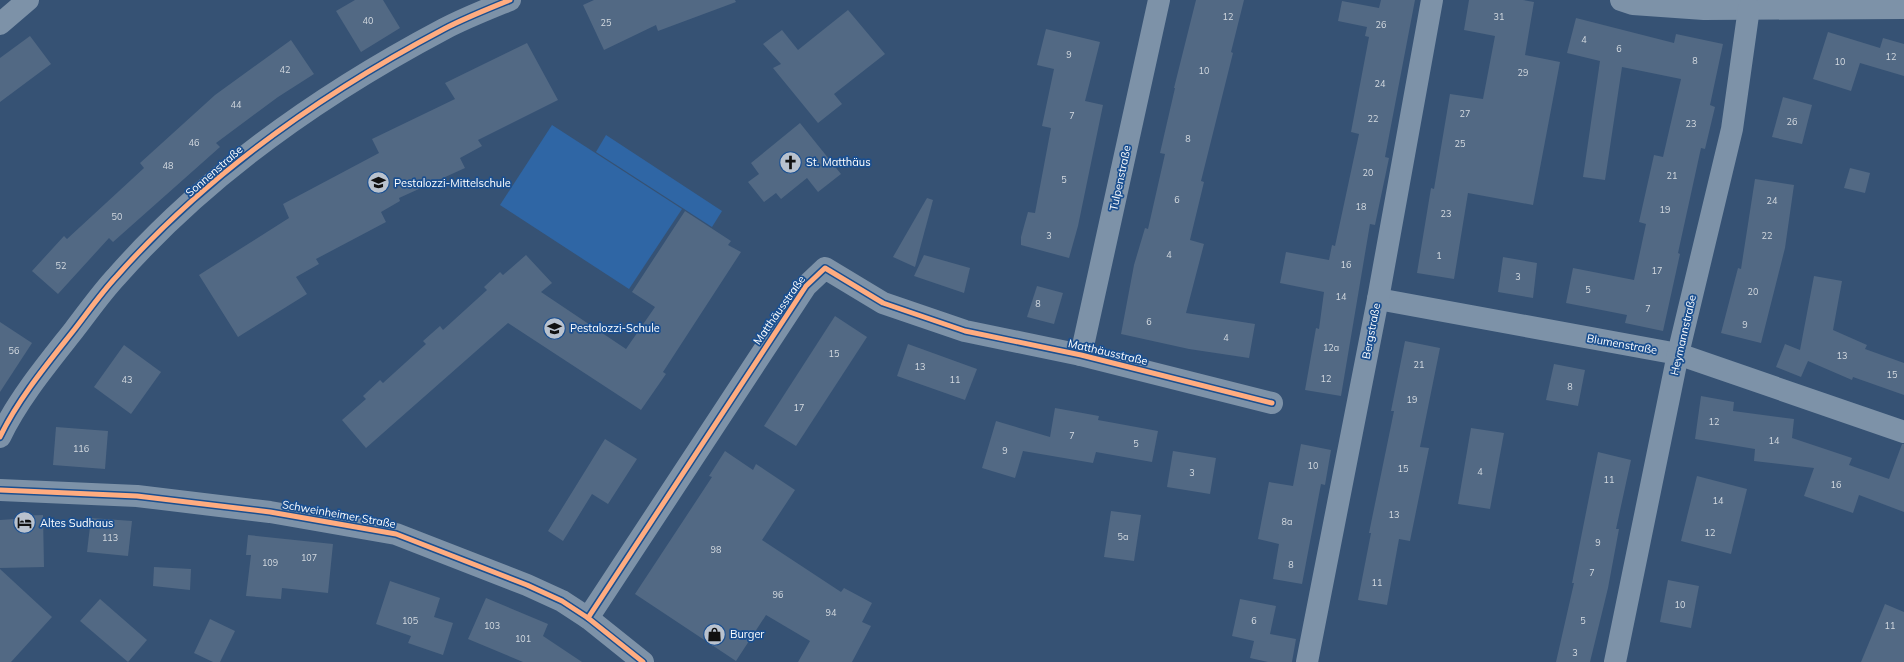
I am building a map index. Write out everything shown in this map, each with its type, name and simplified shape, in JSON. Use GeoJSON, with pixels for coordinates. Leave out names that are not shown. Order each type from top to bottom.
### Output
{"type":"FeatureCollection","features":[{"type":"Feature","properties":{"kind":"street"},"geometry":{"type":"LineString","coordinates":[[0,24],[28,0]]}},
{"type":"Feature","properties":{"kind":"street","name":"Sonnenstraße"},"geometry":{"type":"LineString","coordinates":[[0,437],[41,373],[116,276],[169,223],[227,170],[291,122],[356,79],[445,28],[510,0]]}},
{"type":"Feature","properties":{"kind":"street","name":"Tulpenstraße"},"geometry":{"type":"LineString","coordinates":[[1081,355],[1159,0]]}},
{"type":"Feature","properties":{"kind":"street","name":"Bergstraße"},"geometry":{"type":"LineString","coordinates":[[1307,662],[1378,298],[1432,0]]}},
{"type":"Feature","properties":{"kind":"street"},"geometry":{"type":"LineString","coordinates":[[1621,0],[1634,4],[1704,9],[1904,8]]}},
{"type":"Feature","properties":{"kind":"street","name":"Heymannstraße"},"geometry":{"type":"LineString","coordinates":[[1615,662],[1678,354],[1732,129],[1749,8]]}},
{"type":"Feature","properties":{"kind":"street","name":"Matthäusstraße"},"geometry":{"type":"LineString","coordinates":[[588,618],[801,293],[825,268],[883,303],[965,331],[1081,355],[1272,403]]}},
{"type":"Feature","properties":{"kind":"street","name":"Blumenstraße"},"geometry":{"type":"LineString","coordinates":[[1378,298],[1678,354],[1904,432]]}},
{"type":"Feature","properties":{"kind":"street","name":"Schweinheimer Straße"},"geometry":{"type":"LineString","coordinates":[[0,490],[137,496],[270,512],[396,534],[534,588],[562,601],[588,618],[643,662]]}},
{"type":"Feature","properties":{"kind":"shaded area"},"geometry":{"type":"Polygon","coordinates":[[[552,125],[682,209],[629,289],[500,205],[552,125]]]}},
{"type":"Feature","properties":{"kind":"shaded area"},"geometry":{"type":"Polygon","coordinates":[[[606,135],[722,211],[712,227],[596,152],[606,135]]]}},
{"type":"Feature","properties":{"kind":"building"},"geometry":{"type":"Polygon","coordinates":[[[355,0],[383,0],[400,28],[361,52],[336,11],[355,0]]]}},
{"type":"Feature","properties":{"kind":"building"},"geometry":{"type":"Polygon","coordinates":[[[594,0],[735,0],[736,2],[658,31],[656,25],[604,50],[583,5],[594,0]]]}},
{"type":"Feature","properties":{"kind":"building"},"geometry":{"type":"Polygon","coordinates":[[[1196,0],[1244,0],[1231,52],[1233,53],[1201,181],[1204,182],[1190,240],[1204,244],[1186,313],[1255,324],[1249,358],[1189,349],[1121,334],[1134,265],[1145,228],[1148,229],[1165,154],[1160,153],[1174,88],[1196,0]]]}},
{"type":"Feature","properties":{"kind":"building"},"geometry":{"type":"Polygon","coordinates":[[[1381,0],[1415,0],[1385,157],[1389,158],[1375,225],[1370,224],[1341,396],[1305,390],[1316,328],[1319,329],[1324,292],[1280,283],[1286,252],[1329,260],[1332,245],[1335,246],[1359,134],[1351,132],[1369,37],[1365,36],[1367,27],[1338,21],[1342,1],[1379,8],[1381,0]]]}},
{"type":"Feature","properties":{"kind":"building"},"geometry":{"type":"Polygon","coordinates":[[[1469,0],[1523,0],[1534,2],[1525,55],[1560,62],[1533,205],[1468,193],[1454,279],[1417,273],[1431,188],[1434,189],[1450,94],[1483,99],[1495,36],[1464,30],[1469,0]]]}},
{"type":"Feature","properties":{"kind":"building"},"geometry":{"type":"Polygon","coordinates":[[[848,10],[885,54],[834,94],[842,104],[818,123],[773,68],[781,64],[763,44],[782,30],[798,50],[848,10]]]}},
{"type":"Feature","properties":{"kind":"building"},"geometry":{"type":"Polygon","coordinates":[[[1576,18],[1674,43],[1676,34],[1723,44],[1710,105],[1715,107],[1705,149],[1701,148],[1663,331],[1625,323],[1627,315],[1566,303],[1573,268],[1634,280],[1646,224],[1639,222],[1654,155],[1663,157],[1681,79],[1622,67],[1605,180],[1583,177],[1600,61],[1567,53],[1576,18]]]}},
{"type":"Feature","properties":{"kind":"building"},"geometry":{"type":"Polygon","coordinates":[[[1046,29],[1100,42],[1085,101],[1103,105],[1078,226],[1069,258],[1021,245],[1021,237],[1028,212],[1035,213],[1051,128],[1042,126],[1054,69],[1037,65],[1046,29]]]}},
{"type":"Feature","properties":{"kind":"building"},"geometry":{"type":"Polygon","coordinates":[[[1828,32],[1880,48],[1883,38],[1904,44],[1904,76],[1860,63],[1851,91],[1813,79],[1828,32]]]}},
{"type":"Feature","properties":{"kind":"building"},"geometry":{"type":"Polygon","coordinates":[[[30,36],[51,64],[0,102],[0,58],[30,36]]]}},
{"type":"Feature","properties":{"kind":"building"},"geometry":{"type":"Polygon","coordinates":[[[291,40],[314,74],[278,97],[216,143],[220,147],[113,242],[109,238],[58,294],[32,271],[64,236],[67,239],[144,168],[140,163],[215,95],[291,40]]]}},
{"type":"Feature","properties":{"kind":"building","name":"Pestalozzi-Mittelschule"},"geometry":{"type":"Polygon","coordinates":[[[527,43],[558,100],[478,140],[482,146],[460,158],[465,168],[399,198],[400,201],[381,212],[386,222],[316,259],[319,264],[296,277],[307,294],[238,337],[199,275],[289,218],[283,204],[379,153],[372,139],[455,99],[445,83],[527,43]]]}},
{"type":"Feature","properties":{"kind":"building"},"geometry":{"type":"Polygon","coordinates":[[[1783,97],[1812,105],[1802,144],[1772,137],[1783,97]]]}},
{"type":"Feature","properties":{"kind":"building","name":"St. Matthäus"},"geometry":{"type":"Polygon","coordinates":[[[800,123],[841,174],[818,192],[807,178],[781,199],[776,193],[764,202],[748,182],[759,174],[751,163],[800,123]]]}},
{"type":"Feature","properties":{"kind":"building"},"geometry":{"type":"Polygon","coordinates":[[[1850,168],[1870,173],[1865,193],[1844,188],[1850,168]]]}},
{"type":"Feature","properties":{"kind":"building"},"geometry":{"type":"Polygon","coordinates":[[[1755,179],[1794,185],[1785,248],[1761,343],[1721,333],[1738,268],[1741,269],[1755,179]]]}},
{"type":"Feature","properties":{"kind":"building"},"geometry":{"type":"Polygon","coordinates":[[[927,198],[933,200],[915,267],[893,257],[927,198]]]}},
{"type":"Feature","properties":{"kind":"building","name":"Pestalozzi-Schule"},"geometry":{"type":"Polygon","coordinates":[[[685,211],[731,241],[728,245],[741,252],[663,372],[666,374],[641,410],[508,323],[366,448],[342,420],[366,399],[363,396],[380,380],[383,383],[426,344],[423,341],[440,326],[443,330],[487,290],[484,287],[500,272],[503,275],[526,255],[552,283],[541,292],[626,349],[655,307],[632,292],[685,211]]]}},
{"type":"Feature","properties":{"kind":"building"},"geometry":{"type":"Polygon","coordinates":[[[924,255],[970,268],[964,293],[914,276],[924,255]]]}},
{"type":"Feature","properties":{"kind":"building"},"geometry":{"type":"Polygon","coordinates":[[[1503,257],[1537,263],[1533,298],[1498,292],[1503,257]]]}},
{"type":"Feature","properties":{"kind":"building"},"geometry":{"type":"Polygon","coordinates":[[[1814,276],[1842,281],[1833,330],[1867,345],[1865,349],[1904,363],[1904,395],[1853,377],[1852,380],[1808,361],[1801,377],[1776,367],[1785,344],[1800,350],[1814,276]]]}},
{"type":"Feature","properties":{"kind":"building"},"geometry":{"type":"Polygon","coordinates":[[[1037,286],[1063,293],[1054,324],[1027,317],[1037,286]]]}},
{"type":"Feature","properties":{"kind":"building"},"geometry":{"type":"Polygon","coordinates":[[[835,316],[867,337],[796,446],[764,426],[835,316]]]}},
{"type":"Feature","properties":{"kind":"building"},"geometry":{"type":"Polygon","coordinates":[[[0,322],[32,343],[0,392],[0,322]]]}},
{"type":"Feature","properties":{"kind":"building"},"geometry":{"type":"Polygon","coordinates":[[[1405,341],[1440,348],[1420,447],[1429,448],[1410,541],[1399,539],[1387,605],[1358,600],[1371,533],[1369,533],[1394,411],[1391,411],[1405,341]]]}},
{"type":"Feature","properties":{"kind":"building"},"geometry":{"type":"Polygon","coordinates":[[[908,344],[977,369],[965,400],[897,376],[908,344]]]}},
{"type":"Feature","properties":{"kind":"building"},"geometry":{"type":"Polygon","coordinates":[[[124,345],[161,372],[131,414],[94,387],[124,345]]]}},
{"type":"Feature","properties":{"kind":"building"},"geometry":{"type":"Polygon","coordinates":[[[1554,364],[1585,370],[1578,406],[1546,400],[1554,364]]]}},
{"type":"Feature","properties":{"kind":"building"},"geometry":{"type":"Polygon","coordinates":[[[1701,396],[1734,402],[1733,411],[1794,419],[1792,438],[1852,458],[1849,465],[1889,479],[1902,444],[1904,444],[1904,512],[1859,495],[1853,513],[1804,496],[1814,468],[1754,461],[1755,449],[1695,439],[1701,396]]]}},
{"type":"Feature","properties":{"kind":"building"},"geometry":{"type":"Polygon","coordinates":[[[1055,408],[1099,416],[1098,420],[1158,431],[1152,462],[1096,452],[1093,463],[1023,451],[1015,478],[982,468],[996,421],[1050,437],[1055,408]]]}},
{"type":"Feature","properties":{"kind":"building"},"geometry":{"type":"Polygon","coordinates":[[[56,427],[108,431],[105,469],[53,465],[56,427]]]}},
{"type":"Feature","properties":{"kind":"building"},"geometry":{"type":"Polygon","coordinates":[[[1471,428],[1504,433],[1490,509],[1458,504],[1471,428]]]}},
{"type":"Feature","properties":{"kind":"building"},"geometry":{"type":"Polygon","coordinates":[[[605,439],[637,459],[608,504],[592,494],[563,541],[548,531],[605,439]]]}},
{"type":"Feature","properties":{"kind":"building"},"geometry":{"type":"Polygon","coordinates":[[[1301,444],[1331,450],[1325,485],[1321,484],[1302,584],[1273,579],[1279,544],[1258,539],[1269,482],[1293,486],[1301,444]]]}},
{"type":"Feature","properties":{"kind":"building"},"geometry":{"type":"Polygon","coordinates":[[[725,451],[753,470],[756,464],[795,490],[762,540],[841,592],[844,588],[872,603],[862,622],[871,626],[852,662],[798,662],[810,641],[766,615],[736,661],[635,594],[712,477],[709,476],[725,451]]]}},
{"type":"Feature","properties":{"kind":"building"},"geometry":{"type":"Polygon","coordinates":[[[1173,451],[1216,458],[1210,494],[1167,487],[1173,451]]]}},
{"type":"Feature","properties":{"kind":"building"},"geometry":{"type":"Polygon","coordinates":[[[1598,452],[1631,460],[1616,529],[1619,529],[1608,588],[1590,662],[1556,662],[1574,583],[1572,583],[1598,452]]]}},
{"type":"Feature","properties":{"kind":"building"},"geometry":{"type":"Polygon","coordinates":[[[1697,476],[1747,489],[1731,554],[1681,541],[1697,476]]]}},
{"type":"Feature","properties":{"kind":"building"},"geometry":{"type":"Polygon","coordinates":[[[1111,511],[1141,515],[1134,561],[1104,557],[1111,511]]]}},
{"type":"Feature","properties":{"kind":"building"},"geometry":{"type":"Polygon","coordinates":[[[43,515],[44,567],[0,568],[0,520],[15,519],[15,516],[43,515]]]}},
{"type":"Feature","properties":{"kind":"building"},"geometry":{"type":"Polygon","coordinates":[[[91,518],[132,521],[128,556],[87,552],[91,518]]]}},
{"type":"Feature","properties":{"kind":"building"},"geometry":{"type":"Polygon","coordinates":[[[248,535],[333,544],[328,593],[282,588],[281,599],[246,596],[251,555],[246,555],[248,535]]]}},
{"type":"Feature","properties":{"kind":"building"},"geometry":{"type":"Polygon","coordinates":[[[154,567],[191,569],[190,590],[153,586],[154,567]]]}},
{"type":"Feature","properties":{"kind":"building"},"geometry":{"type":"Polygon","coordinates":[[[0,569],[52,617],[11,662],[0,662],[0,569]]]}},
{"type":"Feature","properties":{"kind":"building"},"geometry":{"type":"Polygon","coordinates":[[[1668,580],[1699,586],[1691,628],[1660,622],[1668,580]]]}},
{"type":"Feature","properties":{"kind":"building"},"geometry":{"type":"Polygon","coordinates":[[[390,581],[440,598],[434,617],[453,623],[443,655],[408,643],[411,636],[376,624],[390,581]]]}},
{"type":"Feature","properties":{"kind":"building"},"geometry":{"type":"Polygon","coordinates":[[[486,598],[548,624],[543,636],[582,662],[523,662],[468,639],[486,598]]]}},
{"type":"Feature","properties":{"kind":"building"},"geometry":{"type":"Polygon","coordinates":[[[100,599],[147,640],[128,662],[80,621],[100,599]]]}},
{"type":"Feature","properties":{"kind":"building"},"geometry":{"type":"Polygon","coordinates":[[[1240,599],[1276,606],[1270,634],[1296,639],[1292,662],[1268,662],[1250,658],[1254,641],[1232,636],[1240,599]]]}},
{"type":"Feature","properties":{"kind":"building"},"geometry":{"type":"Polygon","coordinates":[[[1885,604],[1904,612],[1904,662],[1861,662],[1885,604]]]}},
{"type":"Feature","properties":{"kind":"building"},"geometry":{"type":"Polygon","coordinates":[[[210,619],[235,631],[220,662],[213,662],[194,653],[210,619]]]}},
{"type":"Feature","properties":{"kind":"cycle path"},"geometry":{"type":"LineString","coordinates":[[0,437],[7,423],[34,382],[111,282],[152,238],[189,203],[269,138],[311,108],[355,80],[444,29],[468,17],[510,0]]}},
{"type":"Feature","properties":{"kind":"cycle path"},"geometry":{"type":"LineString","coordinates":[[588,618],[806,286],[825,268],[883,303],[965,331],[1081,355],[1272,403]]}},
{"type":"Feature","properties":{"kind":"cycle path"},"geometry":{"type":"LineString","coordinates":[[0,490],[137,496],[270,512],[396,534],[527,585],[562,601],[588,618],[643,662]]}},
{"type":"Feature","properties":{"kind":"place","name":"St. Matthäus"},"geometry":{"type":"Point","coordinates":[791,162]}},
{"type":"Feature","properties":{"kind":"place","name":"Pestalozzi-Mittelschule"},"geometry":{"type":"Point","coordinates":[378,183]}},
{"type":"Feature","properties":{"kind":"place","name":"Pestalozzi-Schule"},"geometry":{"type":"Point","coordinates":[555,328]}},
{"type":"Feature","properties":{"kind":"place","name":"Altes Sudhaus"},"geometry":{"type":"Point","coordinates":[25,523]}},
{"type":"Feature","properties":{"kind":"place","name":"Burger"},"geometry":{"type":"Point","coordinates":[714,634]}}]}
